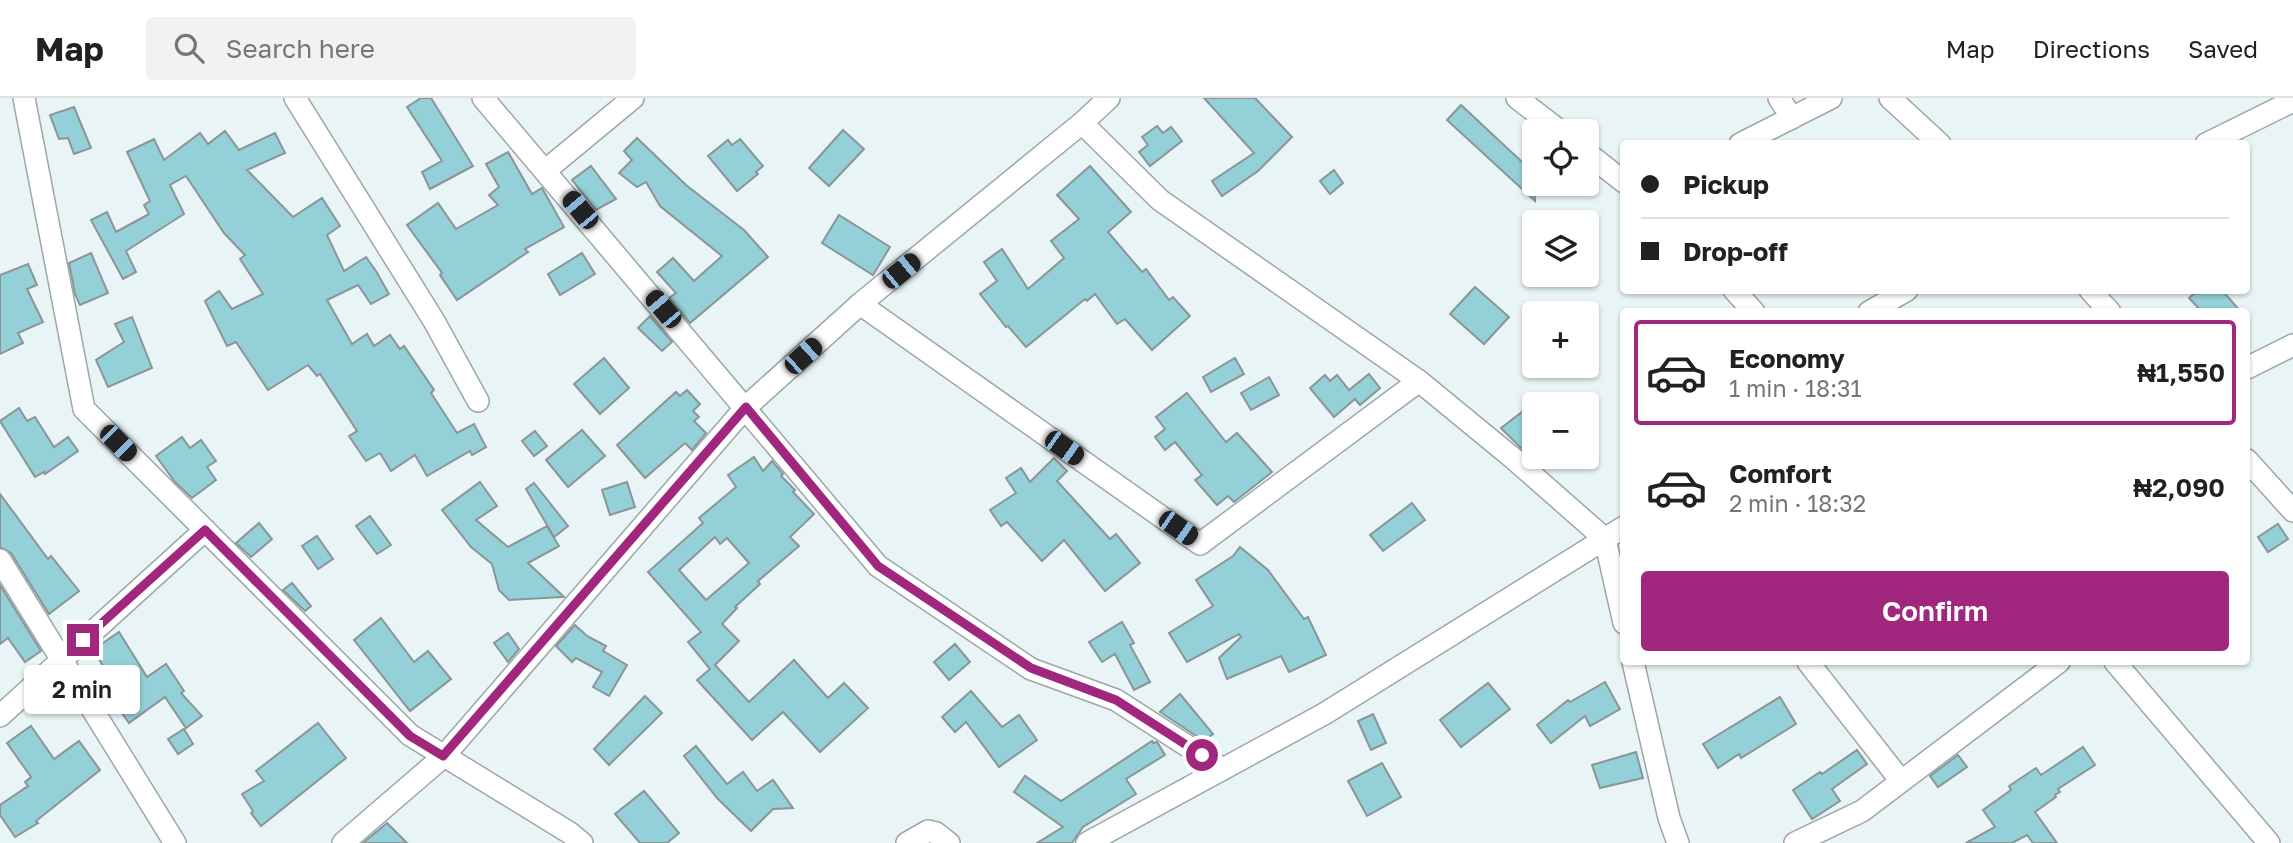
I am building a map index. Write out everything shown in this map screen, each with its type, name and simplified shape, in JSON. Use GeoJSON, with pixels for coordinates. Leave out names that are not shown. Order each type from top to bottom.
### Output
{"type":"FeatureCollection","features":[{"type":"Feature","properties":{"kind":"street"},"geometry":{"type":"LineString","coordinates":[[295,98],[434,321],[478,401]]}},
{"type":"Feature","properties":{"kind":"street"},"geometry":{"type":"LineString","coordinates":[[483,98],[878,566],[1031,668],[1116,700],[1223,769]]}},
{"type":"Feature","properties":{"kind":"street"},"geometry":{"type":"LineString","coordinates":[[546,170],[633,98]]}},
{"type":"Feature","properties":{"kind":"street"},"geometry":{"type":"LineString","coordinates":[[343,843],[443,756],[746,407],[860,304],[1082,123],[1108,98]]}},
{"type":"Feature","properties":{"kind":"street"},"geometry":{"type":"LineString","coordinates":[[1517,98],[1544,119]]}},
{"type":"Feature","properties":{"kind":"street"},"geometry":{"type":"LineString","coordinates":[[1779,98],[1791,118]]}},
{"type":"Feature","properties":{"kind":"street"},"geometry":{"type":"LineString","coordinates":[[1748,140],[1831,98]]}},
{"type":"Feature","properties":{"kind":"street"},"geometry":{"type":"LineString","coordinates":[[1890,98],[1936,140]]}},
{"type":"Feature","properties":{"kind":"street"},"geometry":{"type":"LineString","coordinates":[[29,100],[84,409],[410,736],[570,833],[582,843]]}},
{"type":"Feature","properties":{"kind":"street"},"geometry":{"type":"LineString","coordinates":[[2214,140],[2293,101]]}},
{"type":"Feature","properties":{"kind":"street"},"geometry":{"type":"LineString","coordinates":[[1082,123],[1160,200],[1419,381],[1605,538],[1620,604]]}},
{"type":"Feature","properties":{"kind":"street"},"geometry":{"type":"LineString","coordinates":[[1599,162],[1620,179]]}},
{"type":"Feature","properties":{"kind":"street"},"geometry":{"type":"LineString","coordinates":[[1738,294],[1750,308]]}},
{"type":"Feature","properties":{"kind":"street"},"geometry":{"type":"LineString","coordinates":[[1876,308],[1900,294]]}},
{"type":"Feature","properties":{"kind":"street"},"geometry":{"type":"LineString","coordinates":[[2094,294],[2106,308]]}},
{"type":"Feature","properties":{"kind":"street"},"geometry":{"type":"LineString","coordinates":[[860,304],[1200,544],[1419,381]]}},
{"type":"Feature","properties":{"kind":"street"},"geometry":{"type":"LineString","coordinates":[[2250,366],[2293,345]]}},
{"type":"Feature","properties":{"kind":"street"},"geometry":{"type":"LineString","coordinates":[[2250,463],[2293,511]]}},
{"type":"Feature","properties":{"kind":"street"},"geometry":{"type":"LineString","coordinates":[[1087,843],[1324,714],[1620,529]]}},
{"type":"Feature","properties":{"kind":"street"},"geometry":{"type":"LineString","coordinates":[[0,716],[205,530]]}},
{"type":"Feature","properties":{"kind":"street"},"geometry":{"type":"LineString","coordinates":[[0,560],[175,843]]}},
{"type":"Feature","properties":{"kind":"street"},"geometry":{"type":"LineString","coordinates":[[1634,665],[1669,818],[1678,843]]}},
{"type":"Feature","properties":{"kind":"street"},"geometry":{"type":"LineString","coordinates":[[1810,665],[1901,781]]}},
{"type":"Feature","properties":{"kind":"street"},"geometry":{"type":"LineString","coordinates":[[1795,843],[1862,811],[2055,665]]}},
{"type":"Feature","properties":{"kind":"street"},"geometry":{"type":"LineString","coordinates":[[2118,665],[2269,843]]}},
{"type":"Feature","properties":{"kind":"street"},"geometry":{"type":"LineString","coordinates":[[907,843],[928,831],[936,833],[949,843]]}},
{"type":"Feature","properties":{"kind":"building"},"geometry":{"type":"Polygon","coordinates":[[[421,98],[431,98],[473,166],[430,189],[422,172],[442,161],[407,107],[421,98]]]}},
{"type":"Feature","properties":{"kind":"building"},"geometry":{"type":"Polygon","coordinates":[[[1204,98],[1255,98],[1292,137],[1258,171],[1222,196],[1212,181],[1254,153],[1204,98]]]}},
{"type":"Feature","properties":{"kind":"building"},"geometry":{"type":"Polygon","coordinates":[[[1461,105],[1522,162],[1522,189],[1447,120],[1461,105]]]}},
{"type":"Feature","properties":{"kind":"building"},"geometry":{"type":"Polygon","coordinates":[[[74,107],[91,148],[74,154],[68,138],[59,139],[50,115],[74,107]]]}},
{"type":"Feature","properties":{"kind":"building"},"geometry":{"type":"Polygon","coordinates":[[[1157,126],[1163,133],[1171,127],[1182,141],[1150,166],[1139,152],[1148,145],[1142,137],[1157,126]]]}},
{"type":"Feature","properties":{"kind":"building"},"geometry":{"type":"Polygon","coordinates":[[[843,130],[864,149],[829,186],[809,168],[843,130]]]}},
{"type":"Feature","properties":{"kind":"building"},"geometry":{"type":"Polygon","coordinates":[[[225,131],[239,150],[275,133],[285,153],[247,170],[293,217],[322,198],[340,226],[327,235],[344,271],[366,257],[376,271],[389,294],[371,304],[358,285],[327,300],[352,344],[367,334],[374,346],[390,335],[400,349],[404,346],[434,390],[431,393],[457,433],[474,424],[486,447],[472,455],[470,451],[427,476],[415,455],[391,471],[380,453],[366,461],[349,436],[357,431],[320,374],[317,376],[308,365],[268,390],[236,342],[227,346],[205,301],[219,291],[232,309],[263,294],[240,259],[245,255],[224,233],[186,176],[170,185],[184,214],[126,251],[136,272],[123,279],[91,220],[107,212],[116,232],[149,214],[144,205],[150,201],[127,152],[154,139],[164,160],[200,133],[208,144],[225,131]]]}},
{"type":"Feature","properties":{"kind":"building"},"geometry":{"type":"Polygon","coordinates":[[[637,138],[686,185],[744,230],[768,257],[690,323],[669,298],[676,293],[657,272],[673,258],[694,281],[722,256],[660,206],[646,182],[637,187],[619,173],[632,160],[624,151],[637,138]]]}},
{"type":"Feature","properties":{"kind":"building"},"geometry":{"type":"Polygon","coordinates":[[[740,139],[763,166],[756,172],[758,174],[737,191],[708,156],[728,140],[732,145],[740,139]]]}},
{"type":"Feature","properties":{"kind":"building"},"geometry":{"type":"Polygon","coordinates":[[[508,152],[532,194],[542,188],[564,227],[525,249],[528,252],[457,300],[440,275],[442,273],[407,225],[438,203],[456,229],[498,205],[489,195],[499,187],[486,164],[508,152]]]}},
{"type":"Feature","properties":{"kind":"building"},"geometry":{"type":"Polygon","coordinates":[[[591,166],[616,199],[596,210],[572,180],[591,166]]]}},
{"type":"Feature","properties":{"kind":"building"},"geometry":{"type":"Polygon","coordinates":[[[1090,166],[1131,212],[1108,232],[1142,272],[1146,269],[1169,300],[1173,297],[1190,316],[1152,350],[1125,319],[1117,324],[1095,294],[1087,301],[1085,299],[1026,347],[980,294],[997,281],[984,262],[1002,249],[1028,289],[1064,258],[1051,241],[1079,219],[1057,195],[1090,166]]]}},
{"type":"Feature","properties":{"kind":"building"},"geometry":{"type":"Polygon","coordinates":[[[1334,170],[1343,183],[1330,194],[1320,181],[1334,170]]]}},
{"type":"Feature","properties":{"kind":"building"},"geometry":{"type":"Polygon","coordinates":[[[839,215],[890,247],[873,275],[822,243],[839,215]]]}},
{"type":"Feature","properties":{"kind":"building"},"geometry":{"type":"Polygon","coordinates":[[[91,253],[108,293],[80,305],[69,263],[91,253]]]}},
{"type":"Feature","properties":{"kind":"building"},"geometry":{"type":"Polygon","coordinates":[[[582,253],[595,274],[560,295],[548,274],[582,253]]]}},
{"type":"Feature","properties":{"kind":"building"},"geometry":{"type":"Polygon","coordinates":[[[28,264],[37,285],[27,289],[43,322],[18,333],[23,343],[0,354],[0,275],[28,264]]]}},
{"type":"Feature","properties":{"kind":"building"},"geometry":{"type":"Polygon","coordinates":[[[1475,287],[1509,317],[1484,344],[1450,314],[1475,287]]]}},
{"type":"Feature","properties":{"kind":"building"},"geometry":{"type":"Polygon","coordinates":[[[2194,294],[2225,294],[2238,308],[2198,308],[2189,298],[2194,294]]]}},
{"type":"Feature","properties":{"kind":"building"},"geometry":{"type":"Polygon","coordinates":[[[650,316],[672,342],[662,351],[638,328],[650,316]]]}},
{"type":"Feature","properties":{"kind":"building"},"geometry":{"type":"Polygon","coordinates":[[[132,317],[152,368],[108,387],[96,360],[124,342],[115,324],[132,317]]]}},
{"type":"Feature","properties":{"kind":"building"},"geometry":{"type":"Polygon","coordinates":[[[604,358],[629,388],[600,414],[574,384],[604,358]]]}},
{"type":"Feature","properties":{"kind":"building"},"geometry":{"type":"Polygon","coordinates":[[[1235,358],[1244,374],[1211,392],[1203,377],[1235,358]]]}},
{"type":"Feature","properties":{"kind":"building"},"geometry":{"type":"Polygon","coordinates":[[[1369,374],[1380,388],[1360,405],[1355,399],[1334,417],[1310,388],[1325,375],[1330,381],[1337,375],[1349,390],[1369,374]]]}},
{"type":"Feature","properties":{"kind":"building"},"geometry":{"type":"Polygon","coordinates":[[[1269,377],[1279,395],[1251,410],[1241,393],[1269,377]]]}},
{"type":"Feature","properties":{"kind":"building"},"geometry":{"type":"Polygon","coordinates":[[[687,390],[700,404],[693,411],[699,417],[694,421],[706,433],[692,450],[685,443],[645,478],[617,445],[676,392],[680,396],[687,390]]]}},
{"type":"Feature","properties":{"kind":"building"},"geometry":{"type":"Polygon","coordinates":[[[1187,393],[1226,442],[1237,433],[1272,472],[1234,502],[1228,496],[1217,505],[1195,480],[1202,475],[1175,442],[1165,450],[1155,437],[1165,429],[1156,417],[1187,393]]]}},
{"type":"Feature","properties":{"kind":"building"},"geometry":{"type":"Polygon","coordinates":[[[19,408],[27,421],[35,417],[54,447],[68,437],[78,451],[45,474],[44,472],[35,477],[0,421],[19,408]]]}},
{"type":"Feature","properties":{"kind":"building"},"geometry":{"type":"Polygon","coordinates":[[[1522,412],[1522,449],[1501,428],[1522,412]]]}},
{"type":"Feature","properties":{"kind":"building"},"geometry":{"type":"Polygon","coordinates":[[[582,430],[605,456],[568,487],[546,460],[582,430]]]}},
{"type":"Feature","properties":{"kind":"building"},"geometry":{"type":"Polygon","coordinates":[[[535,431],[547,446],[534,456],[522,441],[535,431]]]}},
{"type":"Feature","properties":{"kind":"building"},"geometry":{"type":"Polygon","coordinates":[[[182,437],[190,448],[201,440],[216,461],[207,467],[216,480],[192,498],[175,482],[156,456],[182,437]]]}},
{"type":"Feature","properties":{"kind":"building"},"geometry":{"type":"Polygon","coordinates":[[[754,457],[763,471],[772,461],[783,474],[781,476],[795,490],[793,492],[814,514],[790,537],[799,546],[758,581],[760,584],[735,607],[737,608],[722,624],[739,641],[715,665],[749,702],[794,660],[828,698],[844,683],[868,708],[820,752],[783,712],[752,740],[697,680],[710,669],[688,642],[701,632],[648,572],[703,523],[699,518],[736,487],[728,475],[754,457]],[[715,537],[679,570],[706,600],[749,563],[727,538],[720,544],[715,537]]]}},
{"type":"Feature","properties":{"kind":"building"},"geometry":{"type":"Polygon","coordinates":[[[1054,458],[1067,471],[1057,481],[1110,539],[1116,534],[1140,563],[1105,591],[1064,540],[1042,561],[1007,522],[1001,526],[990,510],[1016,493],[1006,478],[1021,468],[1030,482],[1054,458]]]}},
{"type":"Feature","properties":{"kind":"building"},"geometry":{"type":"Polygon","coordinates":[[[480,482],[497,506],[476,520],[508,547],[547,526],[559,546],[528,563],[564,597],[509,600],[499,590],[492,564],[471,547],[442,510],[480,482]]]}},
{"type":"Feature","properties":{"kind":"building"},"geometry":{"type":"Polygon","coordinates":[[[627,482],[635,507],[610,515],[602,490],[627,482]]]}},
{"type":"Feature","properties":{"kind":"building"},"geometry":{"type":"Polygon","coordinates":[[[534,483],[568,526],[554,537],[526,489],[534,483]]]}},
{"type":"Feature","properties":{"kind":"building"},"geometry":{"type":"Polygon","coordinates":[[[0,494],[48,559],[51,556],[79,591],[49,614],[11,553],[0,547],[0,494]]]}},
{"type":"Feature","properties":{"kind":"building"},"geometry":{"type":"Polygon","coordinates":[[[1412,503],[1425,520],[1383,551],[1370,535],[1412,503]]]}},
{"type":"Feature","properties":{"kind":"building"},"geometry":{"type":"Polygon","coordinates":[[[370,516],[391,545],[377,554],[356,526],[370,516]]]}},
{"type":"Feature","properties":{"kind":"building"},"geometry":{"type":"Polygon","coordinates":[[[259,523],[272,539],[251,557],[236,543],[259,523]]]}},
{"type":"Feature","properties":{"kind":"building"},"geometry":{"type":"Polygon","coordinates":[[[2278,524],[2288,539],[2268,552],[2258,537],[2278,524]]]}},
{"type":"Feature","properties":{"kind":"building"},"geometry":{"type":"Polygon","coordinates":[[[317,536],[333,559],[318,569],[302,546],[317,536]]]}},
{"type":"Feature","properties":{"kind":"building"},"geometry":{"type":"Polygon","coordinates":[[[1240,547],[1268,570],[1304,619],[1308,617],[1326,655],[1289,672],[1281,656],[1227,679],[1219,658],[1241,637],[1239,634],[1187,662],[1169,633],[1213,606],[1196,580],[1233,556],[1240,547]]]}},
{"type":"Feature","properties":{"kind":"building"},"geometry":{"type":"Polygon","coordinates":[[[292,583],[311,606],[305,611],[283,590],[292,583]]]}},
{"type":"Feature","properties":{"kind":"building"},"geometry":{"type":"Polygon","coordinates":[[[0,585],[41,651],[25,662],[8,638],[0,644],[0,585]]]}},
{"type":"Feature","properties":{"kind":"building"},"geometry":{"type":"Polygon","coordinates":[[[381,618],[414,662],[428,651],[451,679],[410,711],[354,640],[381,618]]]}},
{"type":"Feature","properties":{"kind":"building"},"geometry":{"type":"Polygon","coordinates":[[[1122,622],[1134,643],[1130,645],[1150,682],[1134,690],[1115,654],[1102,662],[1089,642],[1122,622]]]}},
{"type":"Feature","properties":{"kind":"building"},"geometry":{"type":"Polygon","coordinates":[[[575,625],[587,636],[606,646],[603,651],[627,665],[609,696],[593,687],[602,672],[576,658],[572,662],[556,646],[575,625]]]}},
{"type":"Feature","properties":{"kind":"building"},"geometry":{"type":"Polygon","coordinates":[[[119,632],[147,677],[166,664],[184,691],[181,693],[202,716],[186,728],[165,697],[129,723],[119,709],[127,704],[93,650],[119,632]]]}},
{"type":"Feature","properties":{"kind":"building"},"geometry":{"type":"Polygon","coordinates":[[[508,633],[519,649],[508,662],[494,643],[508,633]]]}},
{"type":"Feature","properties":{"kind":"building"},"geometry":{"type":"Polygon","coordinates":[[[955,644],[970,662],[949,680],[934,662],[955,644]]]}},
{"type":"Feature","properties":{"kind":"building"},"geometry":{"type":"Polygon","coordinates":[[[1605,682],[1620,709],[1590,726],[1585,716],[1551,743],[1537,725],[1568,700],[1570,702],[1605,682]]]}},
{"type":"Feature","properties":{"kind":"building"},"geometry":{"type":"Polygon","coordinates":[[[1488,683],[1510,709],[1461,747],[1440,720],[1488,683]]]}},
{"type":"Feature","properties":{"kind":"building"},"geometry":{"type":"Polygon","coordinates":[[[971,691],[1002,727],[1019,715],[1037,740],[999,767],[966,722],[955,732],[942,717],[971,691]]]}},
{"type":"Feature","properties":{"kind":"building"},"geometry":{"type":"Polygon","coordinates":[[[1180,694],[1213,734],[1204,741],[1160,712],[1180,694]]]}},
{"type":"Feature","properties":{"kind":"building"},"geometry":{"type":"Polygon","coordinates":[[[645,696],[662,713],[609,765],[594,749],[645,696]]]}},
{"type":"Feature","properties":{"kind":"building"},"geometry":{"type":"Polygon","coordinates":[[[1780,697],[1796,724],[1741,758],[1739,754],[1718,768],[1703,744],[1780,697]]]}},
{"type":"Feature","properties":{"kind":"building"},"geometry":{"type":"Polygon","coordinates":[[[1373,714],[1386,743],[1371,750],[1358,721],[1373,714]]]}},
{"type":"Feature","properties":{"kind":"building"},"geometry":{"type":"Polygon","coordinates":[[[318,723],[346,758],[261,826],[242,794],[264,781],[256,771],[318,723]]]}},
{"type":"Feature","properties":{"kind":"building"},"geometry":{"type":"Polygon","coordinates":[[[31,726],[54,759],[79,741],[100,770],[36,821],[38,823],[15,837],[0,815],[0,805],[28,786],[25,782],[31,777],[7,743],[31,726]]]}},
{"type":"Feature","properties":{"kind":"building"},"geometry":{"type":"Polygon","coordinates":[[[184,729],[193,744],[178,754],[168,739],[184,729]]]}},
{"type":"Feature","properties":{"kind":"building"},"geometry":{"type":"Polygon","coordinates":[[[1152,741],[1157,742],[1165,755],[1126,779],[1136,794],[1083,827],[1072,843],[1037,843],[1063,827],[1014,792],[1025,776],[1061,801],[1152,741]]]}},
{"type":"Feature","properties":{"kind":"building"},"geometry":{"type":"Polygon","coordinates":[[[696,746],[727,784],[743,772],[757,791],[773,780],[793,808],[773,809],[751,831],[717,798],[684,756],[696,746]]]}},
{"type":"Feature","properties":{"kind":"building"},"geometry":{"type":"Polygon","coordinates":[[[2083,747],[2095,765],[2058,789],[2060,792],[2056,797],[2035,812],[2057,843],[2033,843],[2027,835],[2012,843],[1966,843],[1995,827],[1983,810],[2011,790],[2009,786],[2036,768],[2041,775],[2083,747]]]}},
{"type":"Feature","properties":{"kind":"building"},"geometry":{"type":"Polygon","coordinates":[[[1857,750],[1867,764],[1832,789],[1840,801],[1812,819],[1793,790],[1857,750]]]}},
{"type":"Feature","properties":{"kind":"building"},"geometry":{"type":"Polygon","coordinates":[[[1636,752],[1643,778],[1600,788],[1592,765],[1636,752]]]}},
{"type":"Feature","properties":{"kind":"building"},"geometry":{"type":"Polygon","coordinates":[[[1958,755],[1967,767],[1938,787],[1930,776],[1958,755]]]}},
{"type":"Feature","properties":{"kind":"building"},"geometry":{"type":"Polygon","coordinates":[[[1382,763],[1401,797],[1367,816],[1348,781],[1382,763]]]}},
{"type":"Feature","properties":{"kind":"building"},"geometry":{"type":"Polygon","coordinates":[[[644,791],[679,833],[667,843],[640,843],[615,814],[644,791]]]}},
{"type":"Feature","properties":{"kind":"building"},"geometry":{"type":"Polygon","coordinates":[[[387,823],[407,843],[363,843],[387,823]]]}},
{"type":"Feature","properties":{"kind":"route"},"geometry":{"type":"LineString","coordinates":[[83,640],[205,530],[410,736],[443,756],[746,407],[878,566],[1031,668],[1116,700],[1202,755]]}}]}
